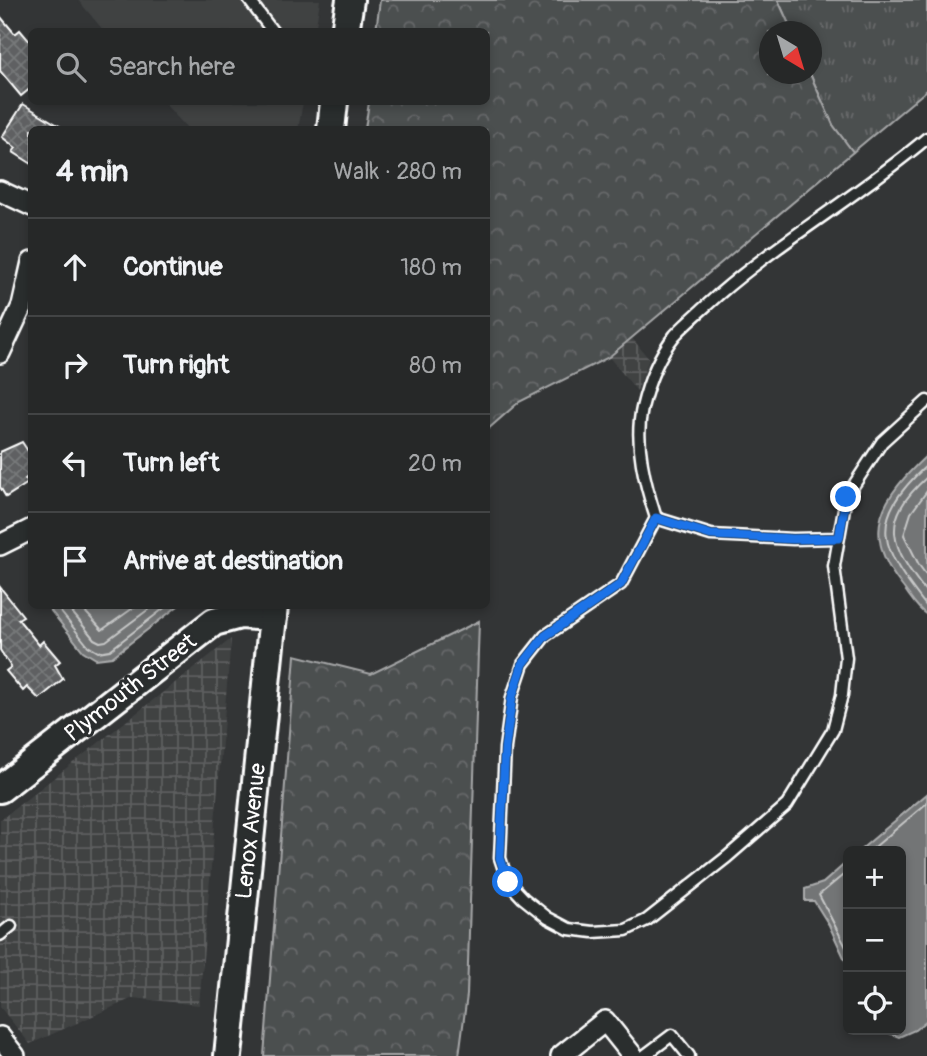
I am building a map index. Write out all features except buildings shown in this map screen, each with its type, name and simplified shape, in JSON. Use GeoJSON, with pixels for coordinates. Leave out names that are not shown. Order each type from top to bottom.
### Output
{"type":"FeatureCollection","features":[{"type":"Feature","properties":{"kind":"main road"},"geometry":{"type":"LineString","coordinates":[[346,28],[350,0]]}},
{"type":"Feature","properties":{"kind":"main road"},"geometry":{"type":"LineString","coordinates":[[331,126],[334,105]]}},
{"type":"Feature","properties":{"kind":"main road","name":"Plymouth Street"},"geometry":{"type":"LineString","coordinates":[[0,789],[214,622],[240,615],[274,611]]}},
{"type":"Feature","properties":{"kind":"main road","name":"Lenox Avenue"},"geometry":{"type":"LineString","coordinates":[[228,1056],[274,611]]}},
{"type":"Feature","properties":{"kind":"street"},"geometry":{"type":"LineString","coordinates":[[0,191],[28,204]]}},
{"type":"Feature","properties":{"kind":"street"},"geometry":{"type":"LineString","coordinates":[[0,353],[22,306],[28,280]]}},
{"type":"Feature","properties":{"kind":"street"},"geometry":{"type":"LineString","coordinates":[[0,545],[28,531]]}},
{"type":"Feature","properties":{"kind":"street"},"geometry":{"type":"LineString","coordinates":[[561,1056],[605,1021],[633,1056]]}},
{"type":"Feature","properties":{"kind":"street"},"geometry":{"type":"LineString","coordinates":[[0,1037],[15,1056]]}},
{"type":"Feature","properties":{"kind":"lane"},"geometry":{"type":"LineString","coordinates":[[249,0],[270,28]]}},
{"type":"Feature","properties":{"kind":"lane"},"geometry":{"type":"LineString","coordinates":[[927,138],[897,164],[747,270],[674,337],[654,371],[642,410],[640,442],[646,486],[656,518],[621,584],[545,636],[523,664],[512,697],[505,748],[500,858],[508,882],[548,918],[569,929],[593,932],[626,930],[647,920],[787,805],[833,730],[842,695],[846,658],[834,566],[846,497],[882,442],[927,401]]}},
{"type":"Feature","properties":{"kind":"lane"},"geometry":{"type":"LineString","coordinates":[[656,518],[711,535],[839,538]]}},
{"type":"Feature","properties":{"kind":"lane"},"geometry":{"type":"LineString","coordinates":[[0,935],[11,926]]}},
{"type":"Feature","properties":{"kind":"lane"},"geometry":{"type":"LineString","coordinates":[[644,1056],[672,1035],[689,1056]]}},
{"type":"Feature","properties":{"kind":"shaded area"},"geometry":{"type":"Polygon","coordinates":[[[78,0],[320,0],[316,28],[101,28],[78,0]]]}},
{"type":"Feature","properties":{"kind":"shaded area"},"geometry":{"type":"Polygon","coordinates":[[[166,105],[302,105],[299,126],[185,126],[166,105]]]}},
{"type":"Feature","properties":{"kind":"shaded area"},"geometry":{"type":"Polygon","coordinates":[[[632,338],[649,359],[637,391],[609,357],[632,338]]]}},
{"type":"Feature","properties":{"kind":"shaded area"},"geometry":{"type":"Polygon","coordinates":[[[231,639],[199,1005],[133,998],[30,1044],[0,1007],[0,820],[231,639]]]}},
{"type":"Feature","properties":{"kind":"green space"},"geometry":{"type":"Polygon","coordinates":[[[380,0],[778,0],[787,21],[759,21],[759,84],[815,84],[833,125],[853,152],[609,357],[519,402],[490,427],[490,126],[365,126],[369,105],[490,105],[490,28],[376,28],[380,0]]]}},
{"type":"Feature","properties":{"kind":"green space"},"geometry":{"type":"Polygon","coordinates":[[[778,0],[927,0],[927,90],[853,152],[833,125],[815,84],[822,84],[822,21],[787,21],[778,0]]]}},
{"type":"Feature","properties":{"kind":"green space"},"geometry":{"type":"Polygon","coordinates":[[[479,621],[467,995],[459,1056],[264,1056],[295,655],[371,674],[479,621]]]}},
{"type":"Feature","properties":{"kind":"water"},"geometry":{"type":"Polygon","coordinates":[[[927,455],[927,615],[914,602],[889,567],[881,549],[879,532],[888,501],[911,470],[927,455]]]}},
{"type":"Feature","properties":{"kind":"water"},"geometry":{"type":"Polygon","coordinates":[[[49,609],[174,609],[112,657],[96,659],[83,651],[49,609]]]}},
{"type":"Feature","properties":{"kind":"water"},"geometry":{"type":"Polygon","coordinates":[[[927,794],[927,1020],[906,1034],[906,846],[865,846],[927,794]]]}},
{"type":"Feature","properties":{"kind":"water"},"geometry":{"type":"Polygon","coordinates":[[[843,865],[843,955],[814,901],[805,901],[805,889],[823,883],[843,865]]]}},
{"type":"Feature","properties":{"kind":"route"},"geometry":{"type":"LineString","coordinates":[[508,882],[500,858],[500,815],[512,697],[523,664],[545,636],[621,584],[656,518],[711,535],[839,538],[846,497]]}}]}
